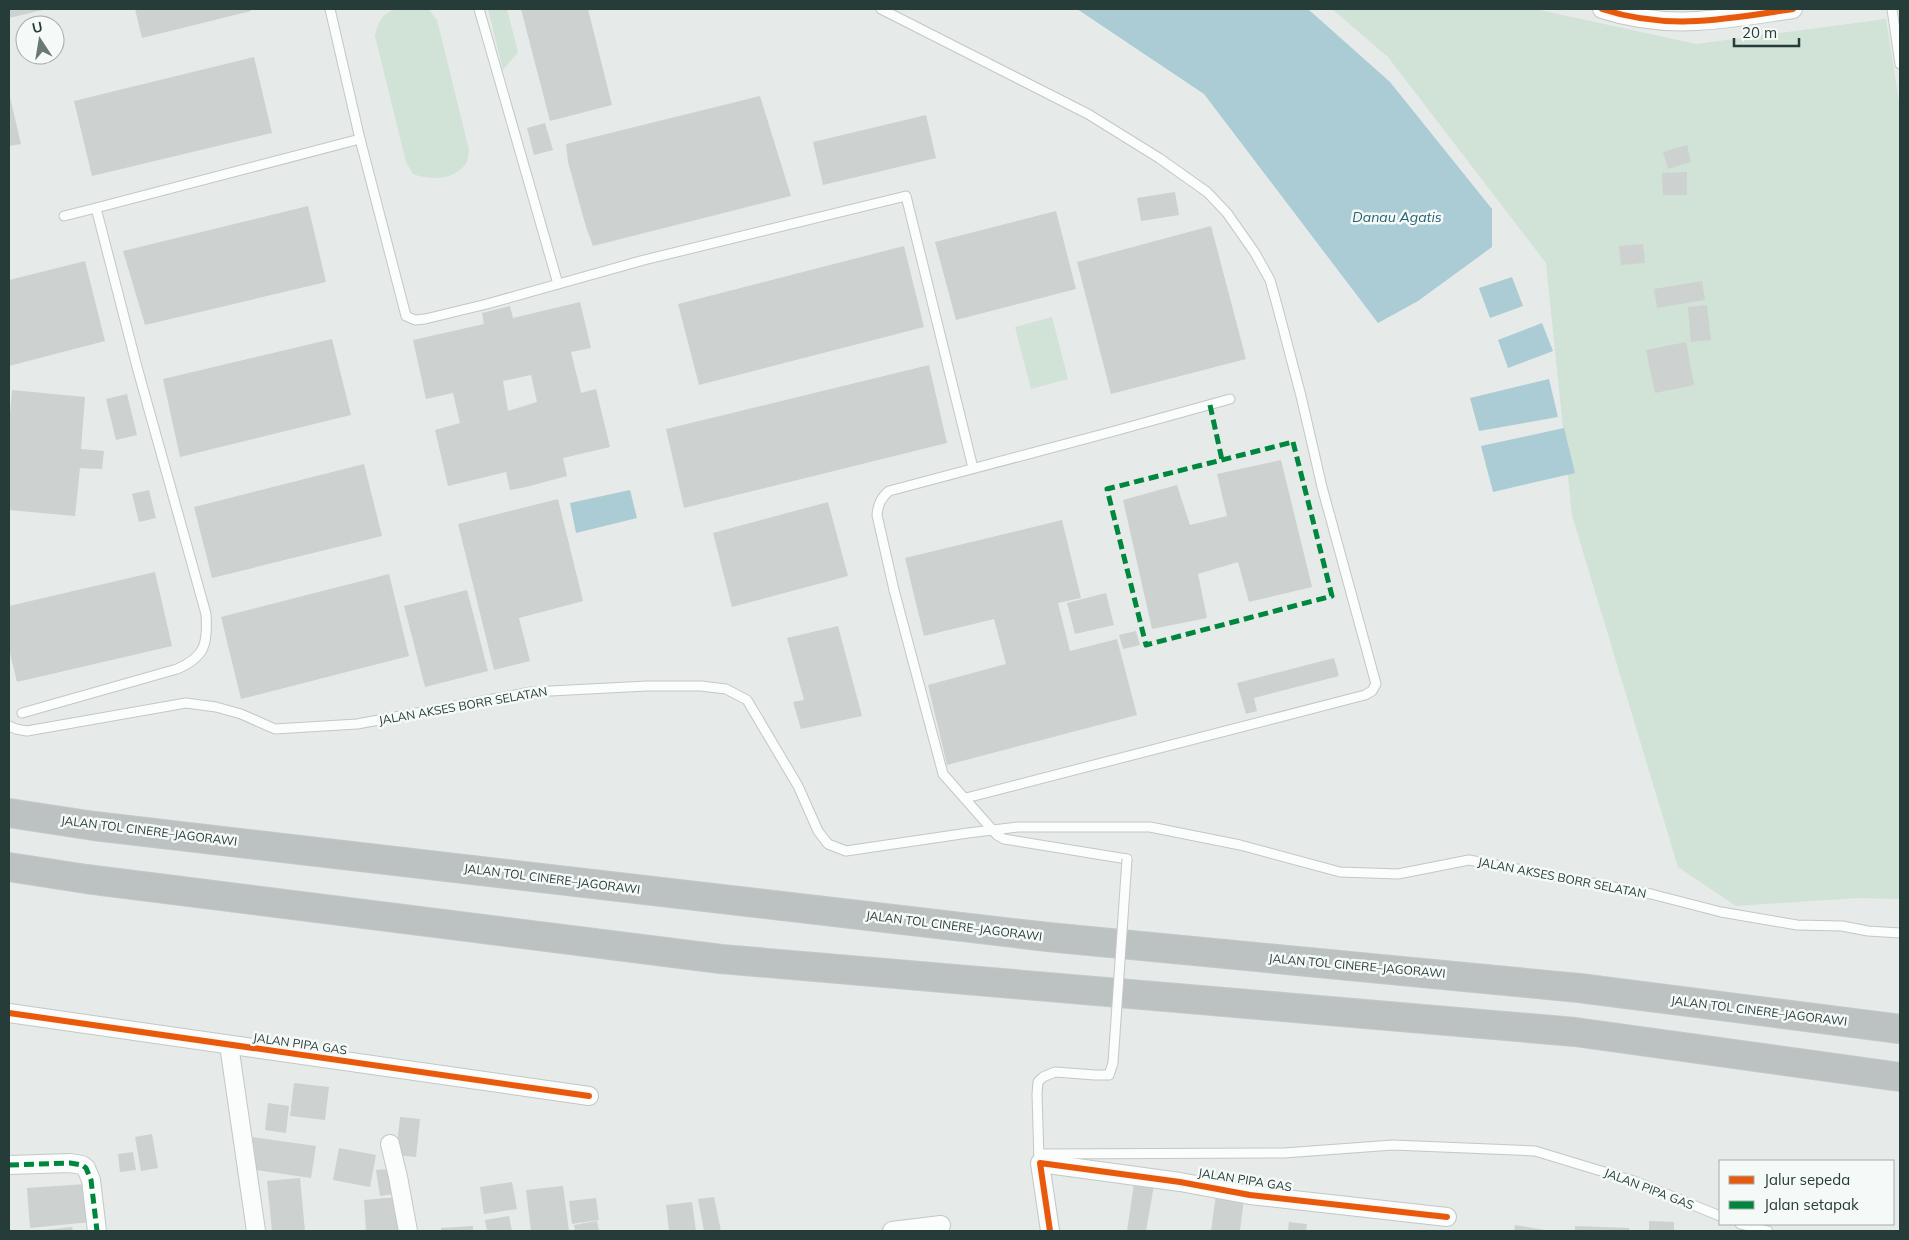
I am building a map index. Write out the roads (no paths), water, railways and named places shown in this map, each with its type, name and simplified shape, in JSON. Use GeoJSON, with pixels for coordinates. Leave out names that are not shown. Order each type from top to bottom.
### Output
{"type":"FeatureCollection","features":[{"type":"Feature","properties":{"kind":"highway","name":"JALAN TOL CINERE–JAGORAWI"},"geometry":{"type":"LineString","coordinates":[[9,813],[113,828],[1028,935],[1579,988],[1900,1029]]}},
{"type":"Feature","properties":{"kind":"highway"},"geometry":{"type":"LineString","coordinates":[[9,866],[86,879],[721,959],[1575,1032],[1900,1077]]}},
{"type":"Feature","properties":{"kind":"street"},"geometry":{"type":"LineString","coordinates":[[1602,9],[1647,19],[1692,23],[1793,9]]}},
{"type":"Feature","properties":{"kind":"street","name":"JALAN PIPA GAS"},"geometry":{"type":"LineString","coordinates":[[9,1013],[589,1096]]}},
{"type":"Feature","properties":{"kind":"street"},"geometry":{"type":"LineString","coordinates":[[229,1045],[256,1231]]}},
{"type":"Feature","properties":{"kind":"street"},"geometry":{"type":"LineString","coordinates":[[390,1144],[408,1231]]}},
{"type":"Feature","properties":{"kind":"street"},"geometry":{"type":"LineString","coordinates":[[1039,1159],[1050,1231]]}},
{"type":"Feature","properties":{"kind":"street","name":"JALAN PIPA GAS"},"geometry":{"type":"LineString","coordinates":[[1039,1159],[1250,1194],[1447,1217]]}},
{"type":"Feature","properties":{"kind":"street"},"geometry":{"type":"LineString","coordinates":[[9,1166],[70,1163],[82,1165],[86,1168],[91,1180],[97,1231]]}},
{"type":"Feature","properties":{"kind":"street"},"geometry":{"type":"LineString","coordinates":[[892,1231],[940,1225]]}},
{"type":"Feature","properties":{"kind":"lane"},"geometry":{"type":"LineString","coordinates":[[330,9],[360,139],[406,316],[415,320],[425,319],[644,260],[906,196],[973,468]]}},
{"type":"Feature","properties":{"kind":"lane"},"geometry":{"type":"LineString","coordinates":[[480,9],[558,284]]}},
{"type":"Feature","properties":{"kind":"lane"},"geometry":{"type":"LineString","coordinates":[[881,9],[1088,114],[1160,158],[1207,192],[1227,213],[1255,253],[1270,280],[1301,396],[1322,487],[1375,681],[1374,689],[1365,695],[966,798]]}},
{"type":"Feature","properties":{"kind":"lane"},"geometry":{"type":"LineString","coordinates":[[1892,9],[1900,64]]}},
{"type":"Feature","properties":{"kind":"lane"},"geometry":{"type":"LineString","coordinates":[[64,216],[360,139]]}},
{"type":"Feature","properties":{"kind":"lane"},"geometry":{"type":"LineString","coordinates":[[22,713],[177,669],[195,660],[204,649],[206,639],[206,614],[134,354],[96,208]]}},
{"type":"Feature","properties":{"kind":"lane"},"geometry":{"type":"LineString","coordinates":[[1039,1159],[1036,1094],[1038,1082],[1043,1077],[1055,1072],[1095,1075],[1109,1074],[1113,1063],[1127,859],[1012,841],[997,835],[943,774],[894,590],[877,515],[878,506],[882,498],[889,491],[1230,399]]}},
{"type":"Feature","properties":{"kind":"lane","name":"JALAN AKSES BORR SELATAN"},"geometry":{"type":"LineString","coordinates":[[9,726],[16,730],[27,731],[186,703],[216,707],[241,714],[275,728],[357,724],[531,692],[648,686],[700,686],[726,689],[747,700],[798,786],[818,831],[828,844],[846,851],[992,829],[1018,827],[1150,827],[1240,845],[1340,872],[1398,874],[1469,860],[1651,894],[1721,912],[1797,925],[1842,926],[1868,932],[1900,933]]}},
{"type":"Feature","properties":{"kind":"lane","name":"JALAN PIPA GAS"},"geometry":{"type":"LineString","coordinates":[[1039,1159],[1284,1153],[1393,1145],[1535,1151],[1634,1181],[1719,1216]]}},
{"type":"Feature","properties":{"kind":"lane"},"geometry":{"type":"LineString","coordinates":[[1744,1225],[1768,1231]]}},
{"type":"Feature","properties":{"kind":"water","name":"Danau Agatis"},"geometry":{"type":"Polygon","coordinates":[[[1077,9],[1308,9],[1390,82],[1492,209],[1492,247],[1418,301],[1378,323],[1204,94],[1077,9]]]}},
{"type":"Feature","properties":{"kind":"water"},"geometry":{"type":"Polygon","coordinates":[[[1512,277],[1523,306],[1490,318],[1479,288],[1512,277]]]}},
{"type":"Feature","properties":{"kind":"water"},"geometry":{"type":"Polygon","coordinates":[[[1542,323],[1553,351],[1508,368],[1498,340],[1542,323]]]}},
{"type":"Feature","properties":{"kind":"water"},"geometry":{"type":"Polygon","coordinates":[[[1549,379],[1558,417],[1479,431],[1470,398],[1549,379]]]}},
{"type":"Feature","properties":{"kind":"water"},"geometry":{"type":"Polygon","coordinates":[[[1564,428],[1575,473],[1493,492],[1481,446],[1564,428]]]}},
{"type":"Feature","properties":{"kind":"water"},"geometry":{"type":"Polygon","coordinates":[[[630,490],[637,518],[576,533],[570,503],[630,490]]]}}]}
